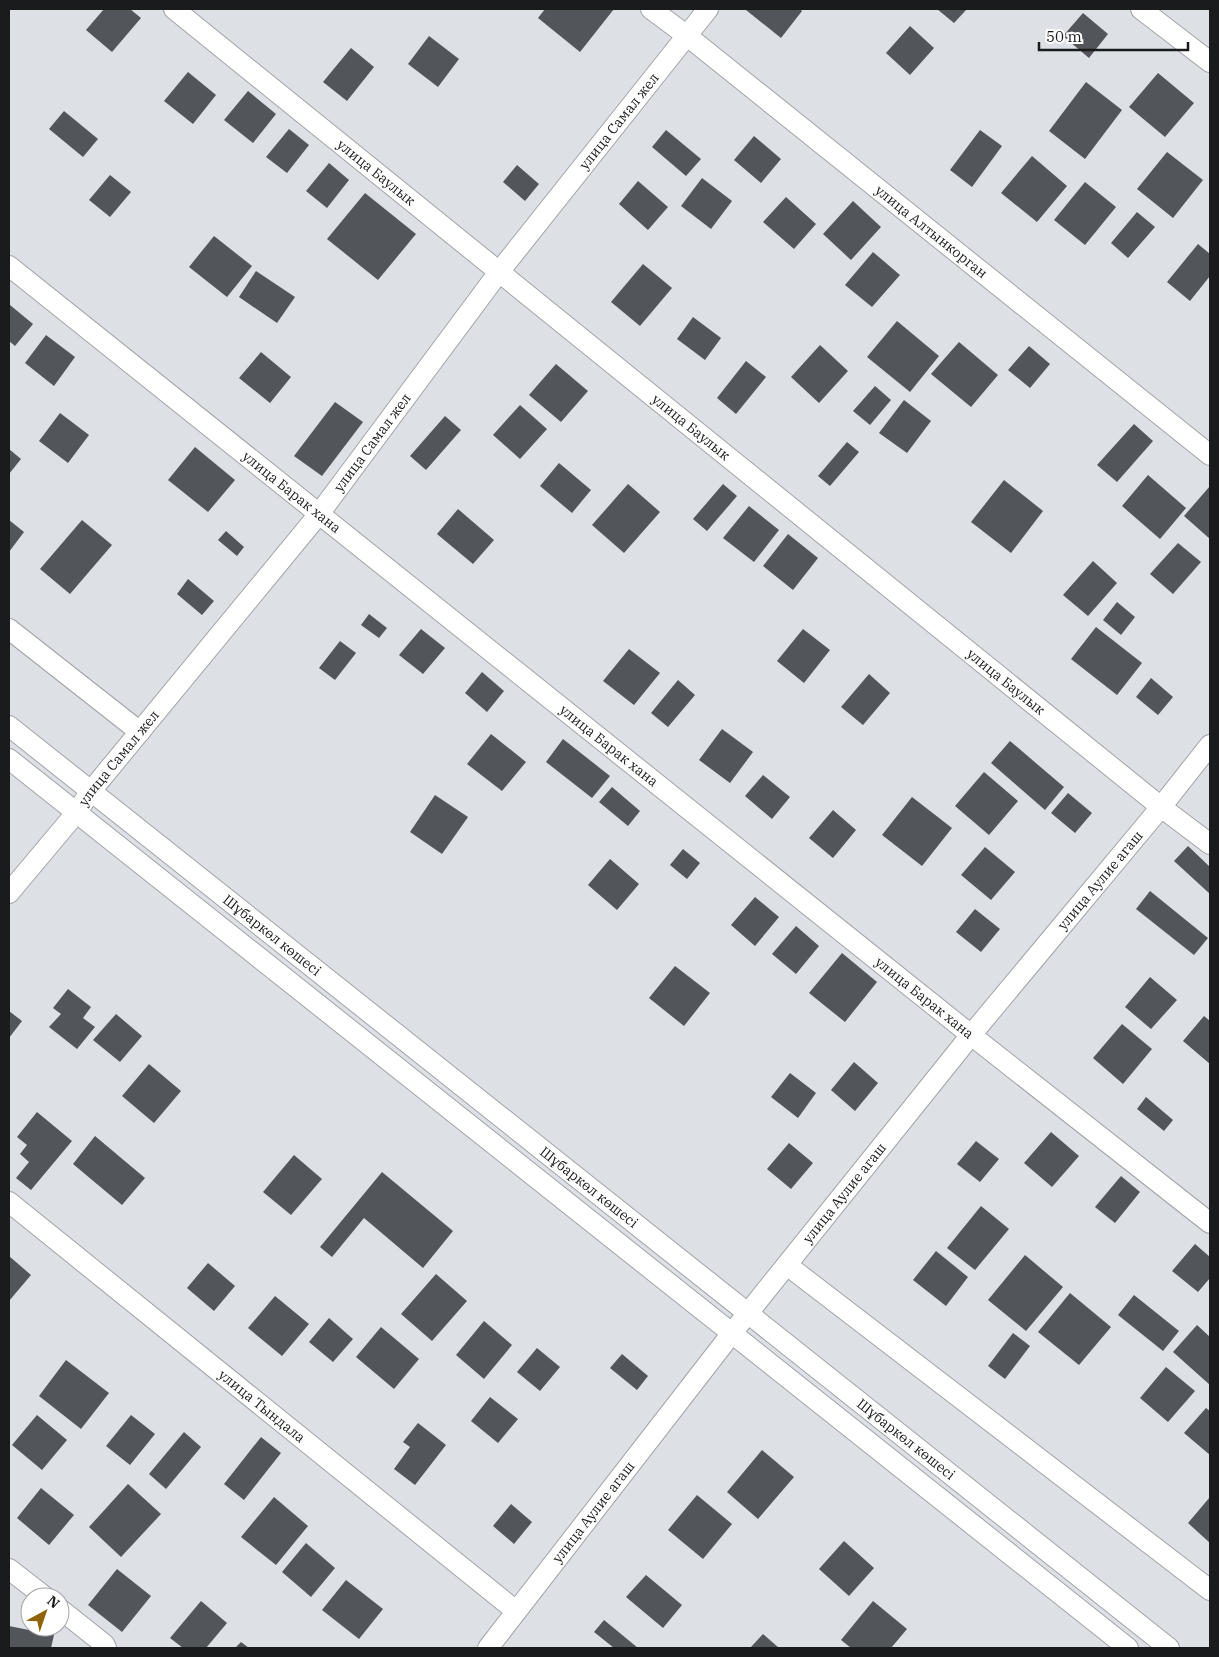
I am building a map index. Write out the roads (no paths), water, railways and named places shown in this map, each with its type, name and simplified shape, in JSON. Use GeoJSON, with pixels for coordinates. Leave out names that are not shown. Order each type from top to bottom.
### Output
{"type":"FeatureCollection","features":[{"type":"Feature","properties":{"kind":"street","name":"улица Баулык"},"geometry":{"type":"LineString","coordinates":[[174,9],[1161,807],[1210,844]]}},
{"type":"Feature","properties":{"kind":"street","name":"улица Алтынкорган"},"geometry":{"type":"LineString","coordinates":[[651,9],[686,35],[1210,455]]}},
{"type":"Feature","properties":{"kind":"street","name":"улица Самал жел"},"geometry":{"type":"LineString","coordinates":[[9,893],[318,514],[499,272],[708,9]]}},
{"type":"Feature","properties":{"kind":"street"},"geometry":{"type":"LineString","coordinates":[[1141,9],[1210,62]]}},
{"type":"Feature","properties":{"kind":"street","name":"улица Барак хана"},"geometry":{"type":"LineString","coordinates":[[9,266],[318,514],[616,749],[971,1035],[1210,1223]]}},
{"type":"Feature","properties":{"kind":"street"},"geometry":{"type":"LineString","coordinates":[[9,629],[140,732]]}},
{"type":"Feature","properties":{"kind":"street","name":"Шұбаркөл көшесі"},"geometry":{"type":"LineString","coordinates":[[9,726],[1168,1648]]}},
{"type":"Feature","properties":{"kind":"street","name":"улица Аулие агаш"},"geometry":{"type":"LineString","coordinates":[[488,1648],[787,1265],[971,1035],[1161,807],[1210,745]]}},
{"type":"Feature","properties":{"kind":"street"},"geometry":{"type":"LineString","coordinates":[[9,759],[76,813]]}},
{"type":"Feature","properties":{"kind":"street","name":"Шұбаркөл көшесі"},"geometry":{"type":"LineString","coordinates":[[76,813],[1128,1648]]}},
{"type":"Feature","properties":{"kind":"street","name":"улица Тындала"},"geometry":{"type":"LineString","coordinates":[[9,1202],[516,1611]]}},
{"type":"Feature","properties":{"kind":"street"},"geometry":{"type":"LineString","coordinates":[[787,1265],[1210,1590]]}},
{"type":"Feature","properties":{"kind":"street"},"geometry":{"type":"LineString","coordinates":[[9,1569],[32,1587]]}},
{"type":"Feature","properties":{"kind":"street"},"geometry":{"type":"LineString","coordinates":[[70,1617],[104,1644],[106,1648]]}}]}
